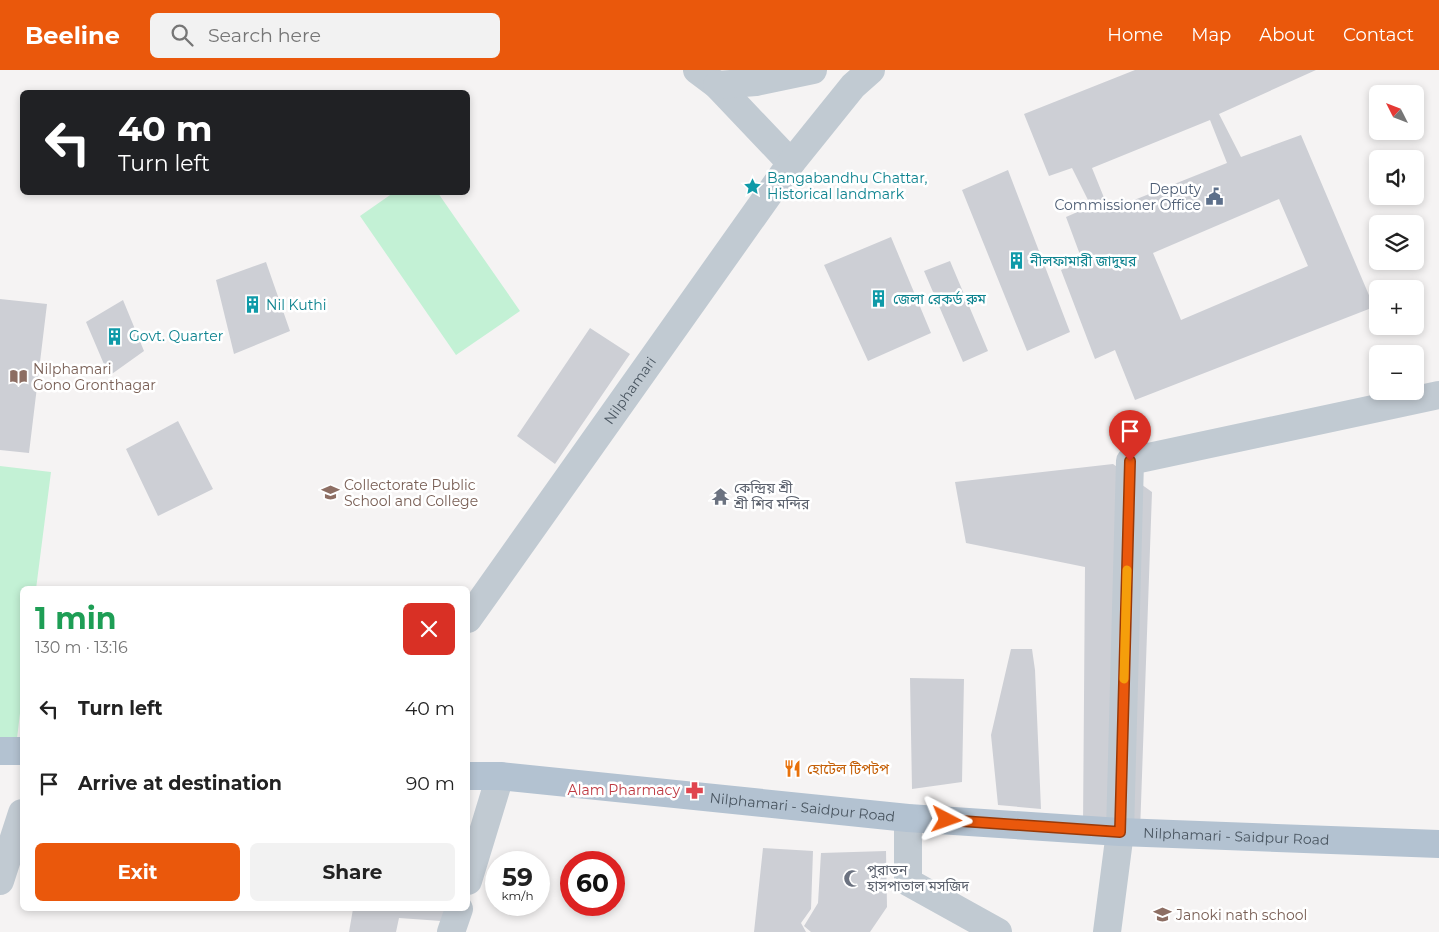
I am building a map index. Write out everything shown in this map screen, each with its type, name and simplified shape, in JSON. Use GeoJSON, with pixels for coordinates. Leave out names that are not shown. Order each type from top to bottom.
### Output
{"type":"FeatureCollection","features":[{"type":"Feature","properties":{"kind":"main road"},"geometry":{"type":"LineString","coordinates":[[0,751],[20,751]]}},
{"type":"Feature","properties":{"kind":"main road","name":"Nilphamari - Saidpur Road"},"geometry":{"type":"LineString","coordinates":[[470,776],[500,776],[908,818],[1120,832],[1439,844]]}},
{"type":"Feature","properties":{"kind":"street"},"geometry":{"type":"LineString","coordinates":[[707,78],[756,82],[814,70]]}},
{"type":"Feature","properties":{"kind":"street","name":"Nilphamari"},"geometry":{"type":"LineString","coordinates":[[470,616],[791,162],[853,86],[871,70]]}},
{"type":"Feature","properties":{"kind":"street"},"geometry":{"type":"LineString","coordinates":[[707,78],[791,162]]}},
{"type":"Feature","properties":{"kind":"street"},"geometry":{"type":"LineString","coordinates":[[1107,932],[1120,832],[1130,461],[1439,395]]}},
{"type":"Feature","properties":{"kind":"street"},"geometry":{"type":"LineString","coordinates":[[470,874],[500,776]]}},
{"type":"Feature","properties":{"kind":"street"},"geometry":{"type":"LineString","coordinates":[[908,818],[908,882],[998,932]]}},
{"type":"Feature","properties":{"kind":"street"},"geometry":{"type":"LineString","coordinates":[[0,881],[20,819]]}},
{"type":"Feature","properties":{"kind":"street"},"geometry":{"type":"LineString","coordinates":[[451,932],[458,911]]}},
{"type":"Feature","properties":{"kind":"green space"},"geometry":{"type":"Polygon","coordinates":[[[390,195],[439,195],[520,311],[456,355],[360,216],[390,195]]]}},
{"type":"Feature","properties":{"kind":"green space"},"geometry":{"type":"Polygon","coordinates":[[[0,466],[51,472],[36,586],[20,586],[20,713],[16,747],[0,745],[0,466]]]}},
{"type":"Feature","properties":{"kind":"building"},"geometry":{"type":"Polygon","coordinates":[[[1135,70],[1316,70],[1219,114],[1241,157],[1301,135],[1369,295],[1369,309],[1135,400],[1115,350],[1095,359],[1061,270],[1082,260],[1066,217],[1091,206],[1072,168],[1049,176],[1024,114],[1135,70]],[[1210,120],[1092,168],[1109,210],[1227,163],[1210,120]],[[1279,199],[1153,253],[1181,320],[1308,266],[1279,199]]]}},
{"type":"Feature","properties":{"kind":"building","name":"নীলফামারী জাদুঘর"},"geometry":{"type":"Polygon","coordinates":[[[1008,170],[1070,332],[1027,351],[962,190],[1008,170]]]}},
{"type":"Feature","properties":{"kind":"building","name":"জেলা রেকর্ড রুম"},"geometry":{"type":"Polygon","coordinates":[[[891,237],[931,333],[868,361],[824,265],[891,237]]]}},
{"type":"Feature","properties":{"kind":"building"},"geometry":{"type":"Polygon","coordinates":[[[950,261],[988,351],[963,362],[924,271],[950,261]]]}},
{"type":"Feature","properties":{"kind":"building","name":"Nil Kuthi"},"geometry":{"type":"Polygon","coordinates":[[[266,262],[290,331],[234,354],[216,280],[266,262]]]}},
{"type":"Feature","properties":{"kind":"building","name":"Nilphamari Gono Gronthagar"},"geometry":{"type":"Polygon","coordinates":[[[0,299],[47,304],[29,453],[0,450],[0,299]]]}},
{"type":"Feature","properties":{"kind":"building","name":"Govt. Quarter"},"geometry":{"type":"Polygon","coordinates":[[[123,300],[144,351],[109,376],[86,322],[123,300]]]}},
{"type":"Feature","properties":{"kind":"building"},"geometry":{"type":"Polygon","coordinates":[[[590,328],[630,354],[555,464],[517,436],[590,328]]]}},
{"type":"Feature","properties":{"kind":"building"},"geometry":{"type":"Polygon","coordinates":[[[178,421],[213,489],[158,516],[126,449],[178,421]]]}},
{"type":"Feature","properties":{"kind":"building"},"geometry":{"type":"Polygon","coordinates":[[[1113,464],[1152,492],[1140,832],[1083,828],[1085,567],[966,543],[955,482],[1113,464]]]}},
{"type":"Feature","properties":{"kind":"building"},"geometry":{"type":"Polygon","coordinates":[[[1011,649],[1032,649],[1035,670],[1041,809],[998,805],[991,735],[1011,649]]]}},
{"type":"Feature","properties":{"kind":"building"},"geometry":{"type":"Polygon","coordinates":[[[910,678],[964,679],[962,782],[912,789],[910,678]]]}},
{"type":"Feature","properties":{"kind":"building"},"geometry":{"type":"Polygon","coordinates":[[[763,848],[813,851],[811,909],[801,923],[806,932],[754,932],[763,848]]]}},
{"type":"Feature","properties":{"kind":"building","name":"পুরাতন হাসপাতাল মসজিদ"},"geometry":{"type":"Polygon","coordinates":[[[886,851],[887,907],[870,932],[811,932],[804,926],[818,903],[821,853],[886,851]]]}},
{"type":"Feature","properties":{"kind":"building"},"geometry":{"type":"Polygon","coordinates":[[[353,911],[456,911],[455,922],[399,918],[396,932],[349,932],[353,911]]]}},
{"type":"Feature","properties":{"kind":"slow traffic"},"geometry":{"type":"LineString","coordinates":[[1124,679],[1127,570]]}},
{"type":"Feature","properties":{"kind":"place","name":"Bangabandhu Chattar, Historical landmark"},"geometry":{"type":"Point","coordinates":[753,186]}},
{"type":"Feature","properties":{"kind":"place","name":"Deputy Commissioner Office"},"geometry":{"type":"Point","coordinates":[1215,197]}},
{"type":"Feature","properties":{"kind":"place","name":"নীলফামারী জাদুঘর"},"geometry":{"type":"Point","coordinates":[1016,261]}},
{"type":"Feature","properties":{"kind":"place","name":"জেলা রেকর্ড রুম"},"geometry":{"type":"Point","coordinates":[879,299]}},
{"type":"Feature","properties":{"kind":"place","name":"Nil Kuthi"},"geometry":{"type":"Point","coordinates":[252,305]}},
{"type":"Feature","properties":{"kind":"place","name":"Govt. Quarter"},"geometry":{"type":"Point","coordinates":[115,336]}},
{"type":"Feature","properties":{"kind":"place","name":"Nilphamari Gono Gronthagar"},"geometry":{"type":"Point","coordinates":[19,377]}},
{"type":"Feature","properties":{"kind":"place","name":"Collectorate Public School and College"},"geometry":{"type":"Point","coordinates":[330,493]}},
{"type":"Feature","properties":{"kind":"place","name":"কেন্দ্রিয় শ্রী শ্রী শিব মন্দির"},"geometry":{"type":"Point","coordinates":[720,496]}},
{"type":"Feature","properties":{"kind":"place","name":"হোটেল টিপটপ"},"geometry":{"type":"Point","coordinates":[793,769]}},
{"type":"Feature","properties":{"kind":"place","name":"Alam Pharmacy"},"geometry":{"type":"Point","coordinates":[694,790]}},
{"type":"Feature","properties":{"kind":"place","name":"পুরাতন হাসপাতাল মসজিদ"},"geometry":{"type":"Point","coordinates":[853,878]}},
{"type":"Feature","properties":{"kind":"place","name":"Janoki nath school"},"geometry":{"type":"Point","coordinates":[1162,915]}},
{"type":"Feature","properties":{"kind":"route"},"geometry":{"type":"LineString","coordinates":[[947,820],[1120,832],[1130,461]]}}]}
